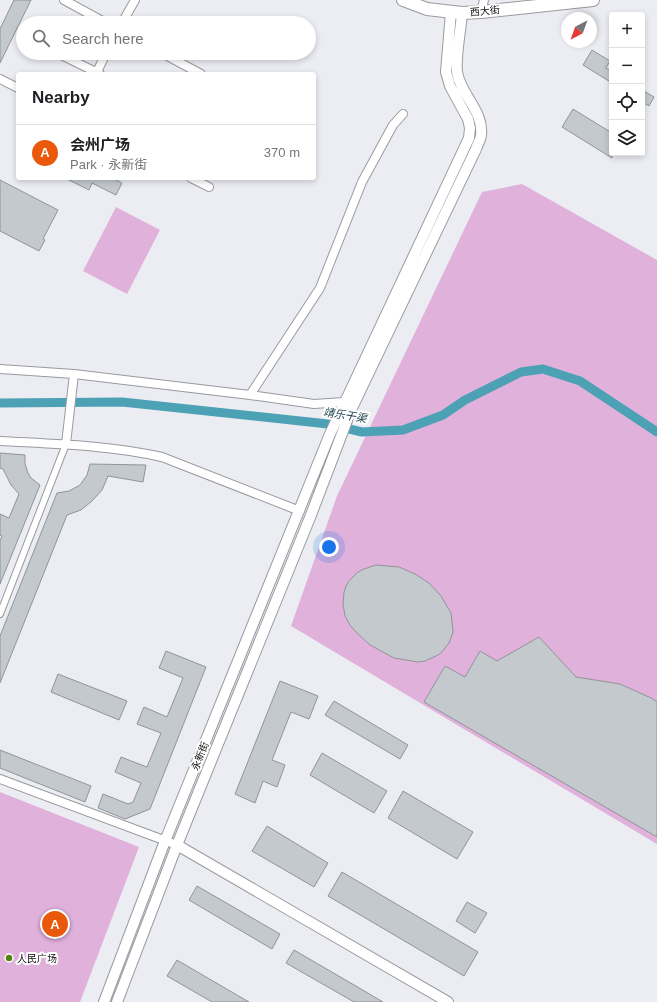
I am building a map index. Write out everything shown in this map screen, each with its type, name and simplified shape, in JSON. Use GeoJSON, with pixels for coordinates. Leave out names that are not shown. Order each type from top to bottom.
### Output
{"type":"FeatureCollection","features":[{"type":"Feature","properties":{"kind":"main road","name":"西大街"},"geometry":{"type":"LineString","coordinates":[[403,0],[426,10],[457,13],[481,12],[593,0]]}},
{"type":"Feature","properties":{"kind":"street"},"geometry":{"type":"LineString","coordinates":[[64,0],[93,16]]}},
{"type":"Feature","properties":{"kind":"street"},"geometry":{"type":"LineString","coordinates":[[126,16],[134,0]]}},
{"type":"Feature","properties":{"kind":"street"},"geometry":{"type":"LineString","coordinates":[[481,12],[484,0]]}},
{"type":"Feature","properties":{"kind":"street"},"geometry":{"type":"LineString","coordinates":[[0,368],[74,374],[346,407],[469,138],[470,128],[468,119],[450,86],[446,72],[457,13]]}},
{"type":"Feature","properties":{"kind":"street"},"geometry":{"type":"LineString","coordinates":[[71,60],[96,72]]}},
{"type":"Feature","properties":{"kind":"street"},"geometry":{"type":"LineString","coordinates":[[98,72],[103,60]]}},
{"type":"Feature","properties":{"kind":"street"},"geometry":{"type":"LineString","coordinates":[[175,60],[198,72]]}},
{"type":"Feature","properties":{"kind":"street"},"geometry":{"type":"LineString","coordinates":[[0,79],[16,87]]}},
{"type":"Feature","properties":{"kind":"street"},"geometry":{"type":"LineString","coordinates":[[250,395],[320,288],[362,182],[392,125],[403,114]]}},
{"type":"Feature","properties":{"kind":"street"},"geometry":{"type":"LineString","coordinates":[[196,180],[209,187]]}},
{"type":"Feature","properties":{"kind":"street"},"geometry":{"type":"LineString","coordinates":[[0,614],[66,444],[74,374]]}},
{"type":"Feature","properties":{"kind":"street","name":"永新街"},"geometry":{"type":"LineString","coordinates":[[104,1002],[165,841],[330,434],[346,407]]}},
{"type":"Feature","properties":{"kind":"street","name":"永新街"},"geometry":{"type":"LineString","coordinates":[[117,1002],[177,845],[311,515],[339,440],[346,407]]}},
{"type":"Feature","properties":{"kind":"street"},"geometry":{"type":"LineString","coordinates":[[0,441],[66,444],[140,452],[162,457],[311,515]]}},
{"type":"Feature","properties":{"kind":"street"},"geometry":{"type":"LineString","coordinates":[[0,779],[177,845],[448,1002]]}},
{"type":"Feature","properties":{"kind":"shaded area"},"geometry":{"type":"Polygon","coordinates":[[[522,184],[657,260],[657,844],[291,626],[337,496],[482,192],[522,184]]]}},
{"type":"Feature","properties":{"kind":"shaded area"},"geometry":{"type":"Polygon","coordinates":[[[116,207],[160,230],[127,294],[83,271],[116,207]]]}},
{"type":"Feature","properties":{"kind":"shaded area"},"geometry":{"type":"Polygon","coordinates":[[[0,792],[139,847],[80,1002],[0,1002],[0,792]]]}},
{"type":"Feature","properties":{"kind":"building"},"geometry":{"type":"Polygon","coordinates":[[[14,0],[31,0],[23,16],[16,16],[16,30],[0,63],[0,29],[14,0]]]}},
{"type":"Feature","properties":{"kind":"building"},"geometry":{"type":"Polygon","coordinates":[[[592,50],[609,60],[606,68],[609,70],[609,81],[583,65],[592,50]]]}},
{"type":"Feature","properties":{"kind":"building"},"geometry":{"type":"Polygon","coordinates":[[[645,92],[654,97],[649,106],[645,104],[645,92]]]}},
{"type":"Feature","properties":{"kind":"building"},"geometry":{"type":"Polygon","coordinates":[[[573,109],[609,131],[609,156],[612,156],[612,158],[562,127],[573,109]]]}},
{"type":"Feature","properties":{"kind":"building"},"geometry":{"type":"Polygon","coordinates":[[[0,180],[58,210],[43,239],[45,240],[39,251],[0,231],[0,180]]]}},
{"type":"Feature","properties":{"kind":"building"},"geometry":{"type":"Polygon","coordinates":[[[69,180],[116,180],[122,183],[116,195],[92,183],[89,190],[69,180]]]}},
{"type":"Feature","properties":{"kind":"building"},"geometry":{"type":"Polygon","coordinates":[[[0,453],[25,455],[25,464],[28,473],[31,478],[40,485],[0,584],[0,541],[2,536],[0,535],[0,514],[9,518],[19,494],[11,485],[3,469],[0,468],[0,453]]]}},
{"type":"Feature","properties":{"kind":"building"},"geometry":{"type":"Polygon","coordinates":[[[90,464],[146,465],[143,482],[108,476],[102,490],[92,501],[81,510],[67,515],[0,683],[0,636],[57,493],[69,491],[80,485],[87,475],[90,464]]]}},
{"type":"Feature","properties":{"kind":"building"},"geometry":{"type":"Polygon","coordinates":[[[376,565],[399,567],[415,574],[429,583],[441,596],[451,613],[453,632],[449,643],[441,653],[425,661],[418,662],[394,658],[370,645],[350,625],[345,616],[343,604],[346,586],[358,572],[376,565]]]}},
{"type":"Feature","properties":{"kind":"building"},"geometry":{"type":"Polygon","coordinates":[[[539,637],[576,677],[620,684],[657,702],[657,837],[424,702],[445,666],[465,677],[480,651],[497,661],[539,637]]]}},
{"type":"Feature","properties":{"kind":"building"},"geometry":{"type":"Polygon","coordinates":[[[166,651],[206,667],[150,809],[125,819],[98,808],[103,794],[128,804],[133,802],[141,783],[115,772],[121,757],[147,767],[161,733],[137,724],[144,707],[167,717],[183,678],[159,668],[166,651]]]}},
{"type":"Feature","properties":{"kind":"building"},"geometry":{"type":"Polygon","coordinates":[[[58,674],[127,701],[119,720],[51,692],[58,674]]]}},
{"type":"Feature","properties":{"kind":"building"},"geometry":{"type":"Polygon","coordinates":[[[280,681],[318,696],[309,719],[291,712],[272,760],[285,765],[277,787],[263,781],[255,803],[235,794],[280,681]]]}},
{"type":"Feature","properties":{"kind":"building"},"geometry":{"type":"Polygon","coordinates":[[[334,701],[408,745],[400,759],[325,715],[334,701]]]}},
{"type":"Feature","properties":{"kind":"building"},"geometry":{"type":"Polygon","coordinates":[[[0,750],[91,786],[85,802],[0,768],[0,750]]]}},
{"type":"Feature","properties":{"kind":"building"},"geometry":{"type":"Polygon","coordinates":[[[322,753],[387,791],[374,813],[310,775],[322,753]]]}},
{"type":"Feature","properties":{"kind":"building"},"geometry":{"type":"Polygon","coordinates":[[[403,791],[473,832],[457,859],[388,818],[403,791]]]}},
{"type":"Feature","properties":{"kind":"building"},"geometry":{"type":"Polygon","coordinates":[[[267,826],[328,863],[314,887],[252,851],[267,826]]]}},
{"type":"Feature","properties":{"kind":"building"},"geometry":{"type":"Polygon","coordinates":[[[342,872],[478,952],[464,976],[328,896],[342,872]]]}},
{"type":"Feature","properties":{"kind":"building"},"geometry":{"type":"Polygon","coordinates":[[[197,886],[280,934],[272,949],[189,900],[197,886]]]}},
{"type":"Feature","properties":{"kind":"building"},"geometry":{"type":"Polygon","coordinates":[[[467,902],[487,913],[475,933],[456,921],[467,902]]]}},
{"type":"Feature","properties":{"kind":"building"},"geometry":{"type":"Polygon","coordinates":[[[294,950],[383,1002],[354,1002],[286,963],[294,950]]]}},
{"type":"Feature","properties":{"kind":"building"},"geometry":{"type":"Polygon","coordinates":[[[177,960],[249,1002],[212,1002],[167,976],[177,960]]]}},
{"type":"Feature","properties":{"kind":"waterway","name":"靖乐干渠"},"geometry":{"type":"LineString","coordinates":[[0,403],[122,402],[328,424],[362,432],[403,430],[443,415],[465,400],[521,372],[543,369],[580,381],[657,432]]}},
{"type":"Feature","properties":{"kind":"place","name":"会州广场"},"geometry":{"type":"Point","coordinates":[55,924]}},
{"type":"Feature","properties":{"kind":"place","name":"人民广场"},"geometry":{"type":"Point","coordinates":[9,958]}}]}
